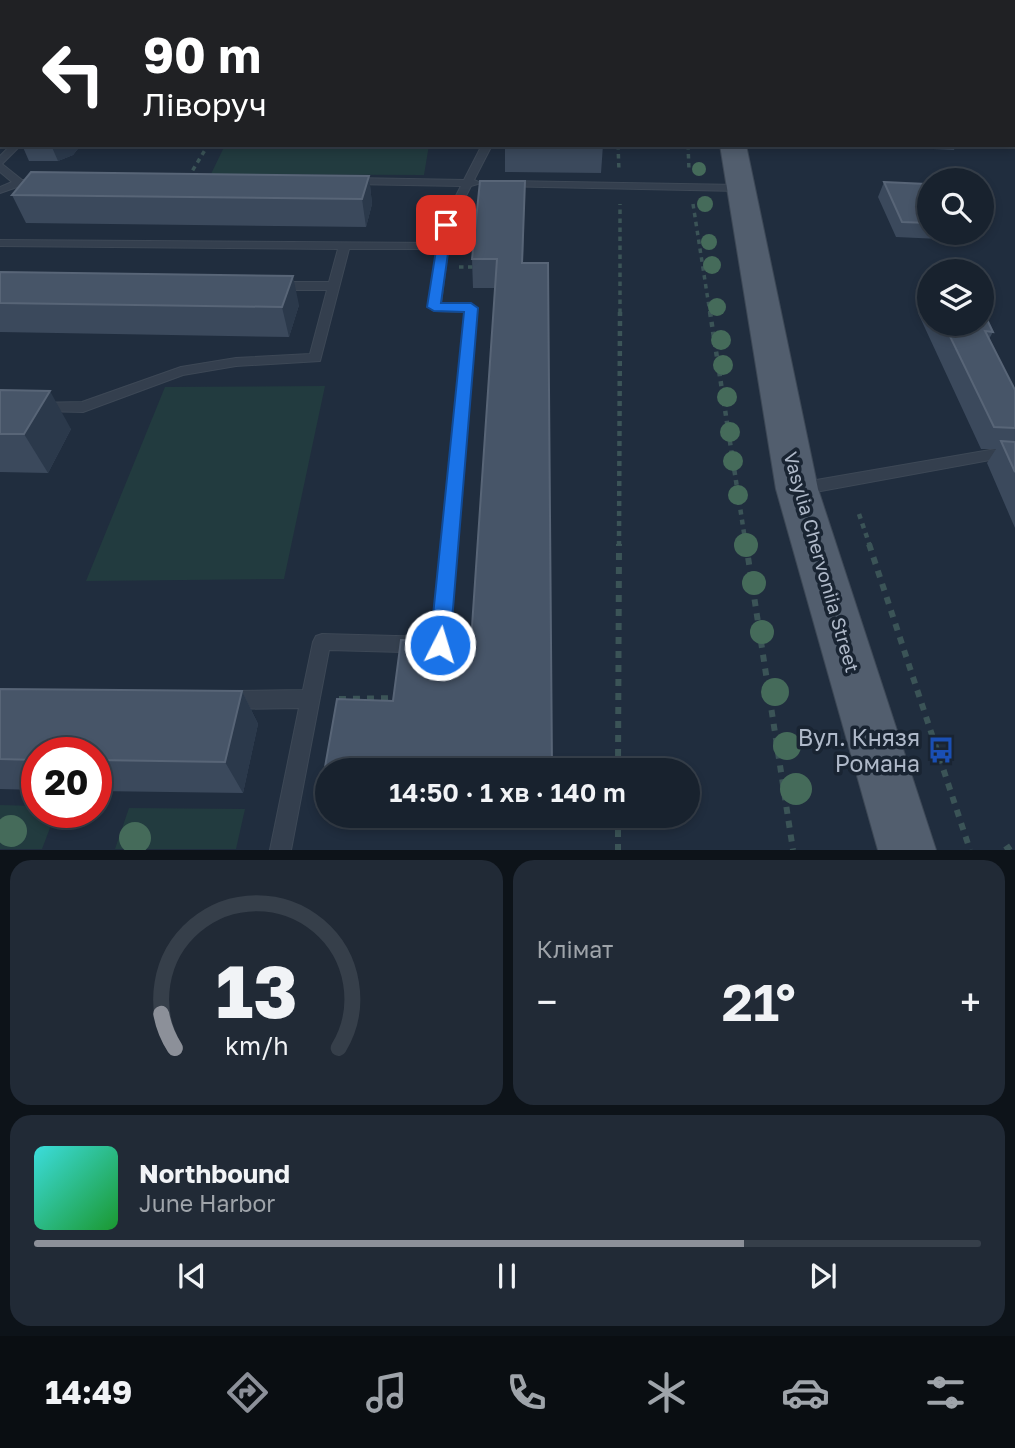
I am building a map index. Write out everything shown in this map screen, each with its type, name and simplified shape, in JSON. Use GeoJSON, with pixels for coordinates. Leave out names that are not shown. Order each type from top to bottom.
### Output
{"type":"FeatureCollection","features":[{"type":"Feature","properties":{"kind":"main road","name":"Vasylia Chervoniia Street"},"geometry":{"type":"LineString","coordinates":[[733,147],[797,489],[907,849]]}},
{"type":"Feature","properties":{"kind":"lane"},"geometry":{"type":"LineString","coordinates":[[14,147],[0,165],[19,183]]}},
{"type":"Feature","properties":{"kind":"lane"},"geometry":{"type":"LineString","coordinates":[[280,849],[322,642],[440,645],[471,308],[434,307],[446,225],[474,183],[486,147]]}},
{"type":"Feature","properties":{"kind":"lane"},"geometry":{"type":"LineString","coordinates":[[341,181],[474,183]]}},
{"type":"Feature","properties":{"kind":"lane"},"geometry":{"type":"LineString","coordinates":[[0,190],[19,183],[58,182]]}},
{"type":"Feature","properties":{"kind":"lane"},"geometry":{"type":"LineString","coordinates":[[495,184],[739,188]]}},
{"type":"Feature","properties":{"kind":"lane"},"geometry":{"type":"LineString","coordinates":[[0,243],[443,246]]}},
{"type":"Feature","properties":{"kind":"lane"},"geometry":{"type":"LineString","coordinates":[[28,406],[83,407],[181,371],[236,362],[315,358],[344,245]]}},
{"type":"Feature","properties":{"kind":"lane"},"geometry":{"type":"LineString","coordinates":[[264,286],[334,286]]}},
{"type":"Feature","properties":{"kind":"lane"},"geometry":{"type":"LineString","coordinates":[[797,489],[990,455],[1015,457]]}},
{"type":"Feature","properties":{"kind":"lane"},"geometry":{"type":"LineString","coordinates":[[216,700],[311,699]]}},
{"type":"Feature","properties":{"kind":"path"},"geometry":{"type":"LineString","coordinates":[[188,179],[207,147]]}},
{"type":"Feature","properties":{"kind":"path"},"geometry":{"type":"LineString","coordinates":[[618,147],[618,758]]}},
{"type":"Feature","properties":{"kind":"path"},"geometry":{"type":"LineString","coordinates":[[688,147],[691,188],[793,849]]}},
{"type":"Feature","properties":{"kind":"path"},"geometry":{"type":"LineString","coordinates":[[859,514],[970,849]]}},
{"type":"Feature","properties":{"kind":"path"},"geometry":{"type":"LineString","coordinates":[[311,699],[402,698]]}},
{"type":"Feature","properties":{"kind":"path"},"geometry":{"type":"LineString","coordinates":[[618,828],[618,849]]}},
{"type":"Feature","properties":{"kind":"path"},"geometry":{"type":"LineString","coordinates":[[1005,849],[1015,843]]}},
{"type":"Feature","properties":{"kind":"green space"},"geometry":{"type":"Polygon","coordinates":[[[224,147],[429,147],[424,175],[211,174],[224,147]]]}},
{"type":"Feature","properties":{"kind":"green space"},"geometry":{"type":"Polygon","coordinates":[[[325,386],[284,579],[86,581],[165,387],[325,386]]]}},
{"type":"Feature","properties":{"kind":"green space"},"geometry":{"type":"Polygon","coordinates":[[[0,805],[21,806],[21,828],[50,828],[42,849],[0,849],[0,805]]]}},
{"type":"Feature","properties":{"kind":"green space"},"geometry":{"type":"Polygon","coordinates":[[[129,808],[245,809],[236,849],[115,849],[129,808]]]}},
{"type":"Feature","properties":{"kind":"building"},"geometry":{"type":"Polygon","coordinates":[[[31,172],[369,176],[362,199],[12,195],[31,172]]]}},
{"type":"Feature","properties":{"kind":"building"},"geometry":{"type":"Polygon","coordinates":[[[480,181],[525,181],[522,263],[548,263],[552,758],[327,758],[337,699],[393,701],[401,640],[471,641],[497,259],[472,259],[480,181]]]}},
{"type":"Feature","properties":{"kind":"building"},"geometry":{"type":"Polygon","coordinates":[[[884,182],[917,184],[917,223],[902,222],[884,182]]]}},
{"type":"Feature","properties":{"kind":"building"},"geometry":{"type":"Polygon","coordinates":[[[0,272],[293,276],[282,307],[0,303],[0,272]]]}},
{"type":"Feature","properties":{"kind":"building"},"geometry":{"type":"Polygon","coordinates":[[[950,336],[988,336],[1015,390],[1015,428],[994,427],[950,336]]]}},
{"type":"Feature","properties":{"kind":"building"},"geometry":{"type":"Polygon","coordinates":[[[0,390],[50,391],[24,434],[0,434],[0,390]]]}},
{"type":"Feature","properties":{"kind":"building"},"geometry":{"type":"Polygon","coordinates":[[[1001,441],[1015,442],[1015,472],[1001,441]]]}},
{"type":"Feature","properties":{"kind":"building"},"geometry":{"type":"Polygon","coordinates":[[[0,689],[242,691],[225,762],[112,760],[112,737],[21,737],[21,760],[0,759],[0,689]]]}},
{"type":"Feature","properties":{"kind":"place","name":"Вул. Князя Романа"},"geometry":{"type":"Point","coordinates":[941,750]}},
{"type":"Feature","properties":{"kind":"route"},"geometry":{"type":"LineString","coordinates":[[440,645],[471,308],[434,307],[446,225]]}}]}
